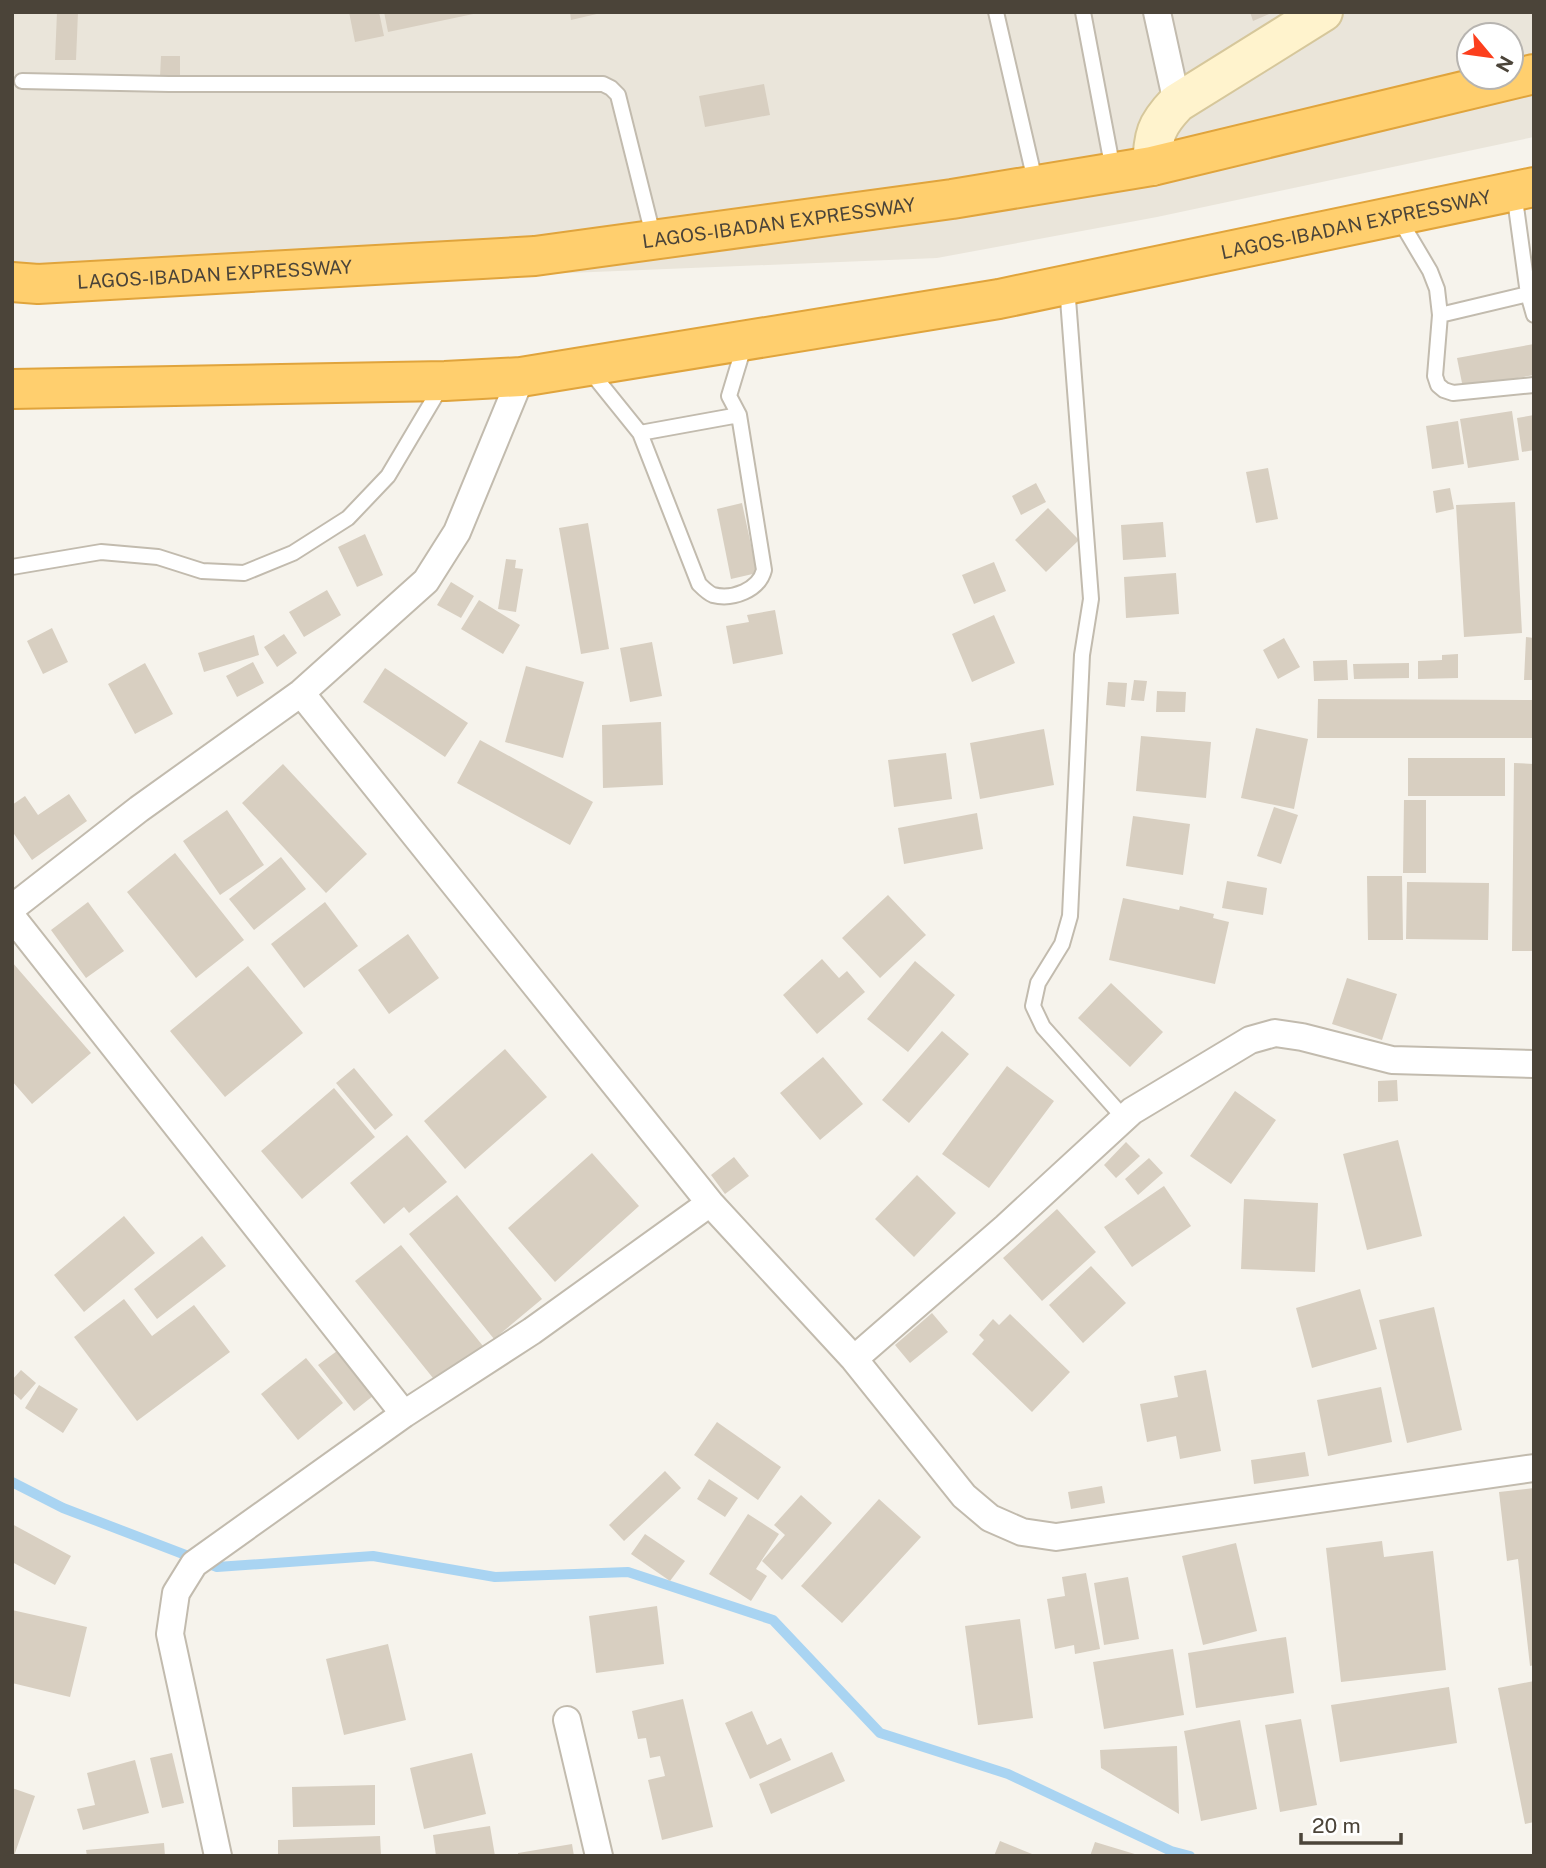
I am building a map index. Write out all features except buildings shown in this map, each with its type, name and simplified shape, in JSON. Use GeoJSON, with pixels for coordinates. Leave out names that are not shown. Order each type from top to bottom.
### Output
{"type":"FeatureCollection","features":[{"type":"Feature","properties":{"kind":"highway","name":"LAGOS-IBADAN EXPRESSWAY"},"geometry":{"type":"LineString","coordinates":[[12,282],[38,284],[535,256],[952,200],[1152,166],[1534,74]]}},
{"type":"Feature","properties":{"kind":"highway","name":"LAGOS-IBADAN EXPRESSWAY"},"geometry":{"type":"LineString","coordinates":[[12,389],[445,381],[521,377],[999,299],[1524,189]]}},
{"type":"Feature","properties":{"kind":"main road"},"geometry":{"type":"LineString","coordinates":[[1152,166],[1154,136],[1162,118],[1177,103],[1323,12]]}},
{"type":"Feature","properties":{"kind":"street"},"geometry":{"type":"LineString","coordinates":[[1157,12],[1177,103]]}},
{"type":"Feature","properties":{"kind":"street"},"geometry":{"type":"LineString","coordinates":[[12,908],[139,809],[301,693],[426,581],[457,532],[521,377]]}},
{"type":"Feature","properties":{"kind":"street"},"geometry":{"type":"LineString","coordinates":[[301,693],[710,1203],[855,1359],[964,1496],[990,1518],[1022,1532],[1056,1537],[1534,1468]]}},
{"type":"Feature","properties":{"kind":"street"},"geometry":{"type":"LineString","coordinates":[[12,917],[404,1414]]}},
{"type":"Feature","properties":{"kind":"street"},"geometry":{"type":"LineString","coordinates":[[855,1359],[1006,1227],[1132,1111],[1250,1040],[1275,1033],[1302,1037],[1392,1060],[1534,1064]]}},
{"type":"Feature","properties":{"kind":"street"},"geometry":{"type":"LineString","coordinates":[[218,1856],[170,1634],[176,1593],[194,1564],[404,1414],[532,1331],[710,1203]]}},
{"type":"Feature","properties":{"kind":"street"},"geometry":{"type":"LineString","coordinates":[[567,1720],[599,1856]]}},
{"type":"Feature","properties":{"kind":"lane"},"geometry":{"type":"LineString","coordinates":[[996,12],[1036,185]]}},
{"type":"Feature","properties":{"kind":"lane"},"geometry":{"type":"LineString","coordinates":[[1083,12],[1114,171]]}},
{"type":"Feature","properties":{"kind":"lane"},"geometry":{"type":"LineString","coordinates":[[22,81],[169,84],[603,84],[618,95],[655,240]]}},
{"type":"Feature","properties":{"kind":"lane"},"geometry":{"type":"LineString","coordinates":[[1524,189],[1528,294],[1534,315]]}},
{"type":"Feature","properties":{"kind":"lane"},"geometry":{"type":"LineString","coordinates":[[1397,216],[1430,271],[1437,289],[1440,316],[1435,376],[1438,385],[1453,393],[1534,385]]}},
{"type":"Feature","properties":{"kind":"lane"},"geometry":{"type":"LineString","coordinates":[[1067,285],[1091,599],[1081,667],[1070,916],[1062,944],[1038,984],[1034,1006],[1043,1027],[1124,1118]]}},
{"type":"Feature","properties":{"kind":"lane"},"geometry":{"type":"LineString","coordinates":[[1440,316],[1528,294]]}},
{"type":"Feature","properties":{"kind":"lane"},"geometry":{"type":"LineString","coordinates":[[587,367],[640,433],[699,584],[713,595],[731,596],[754,588],[764,570],[739,415],[729,396],[746,341]]}},
{"type":"Feature","properties":{"kind":"lane"},"geometry":{"type":"LineString","coordinates":[[12,567],[101,552],[158,557],[202,571],[244,573],[293,553],[348,518],[388,476],[445,381]]}},
{"type":"Feature","properties":{"kind":"lane"},"geometry":{"type":"LineString","coordinates":[[640,433],[739,415]]}},
{"type":"Feature","properties":{"kind":"shaded area"},"geometry":{"type":"Polygon","coordinates":[[[12,12],[1534,12],[1534,137],[1157,217],[937,258],[12,296],[12,12]]]}},
{"type":"Feature","properties":{"kind":"waterway"},"geometry":{"type":"LineString","coordinates":[[12,1482],[63,1508],[217,1567],[373,1556],[495,1577],[628,1572],[773,1620],[880,1733],[1008,1774],[1171,1851],[1190,1856]]}}]}
